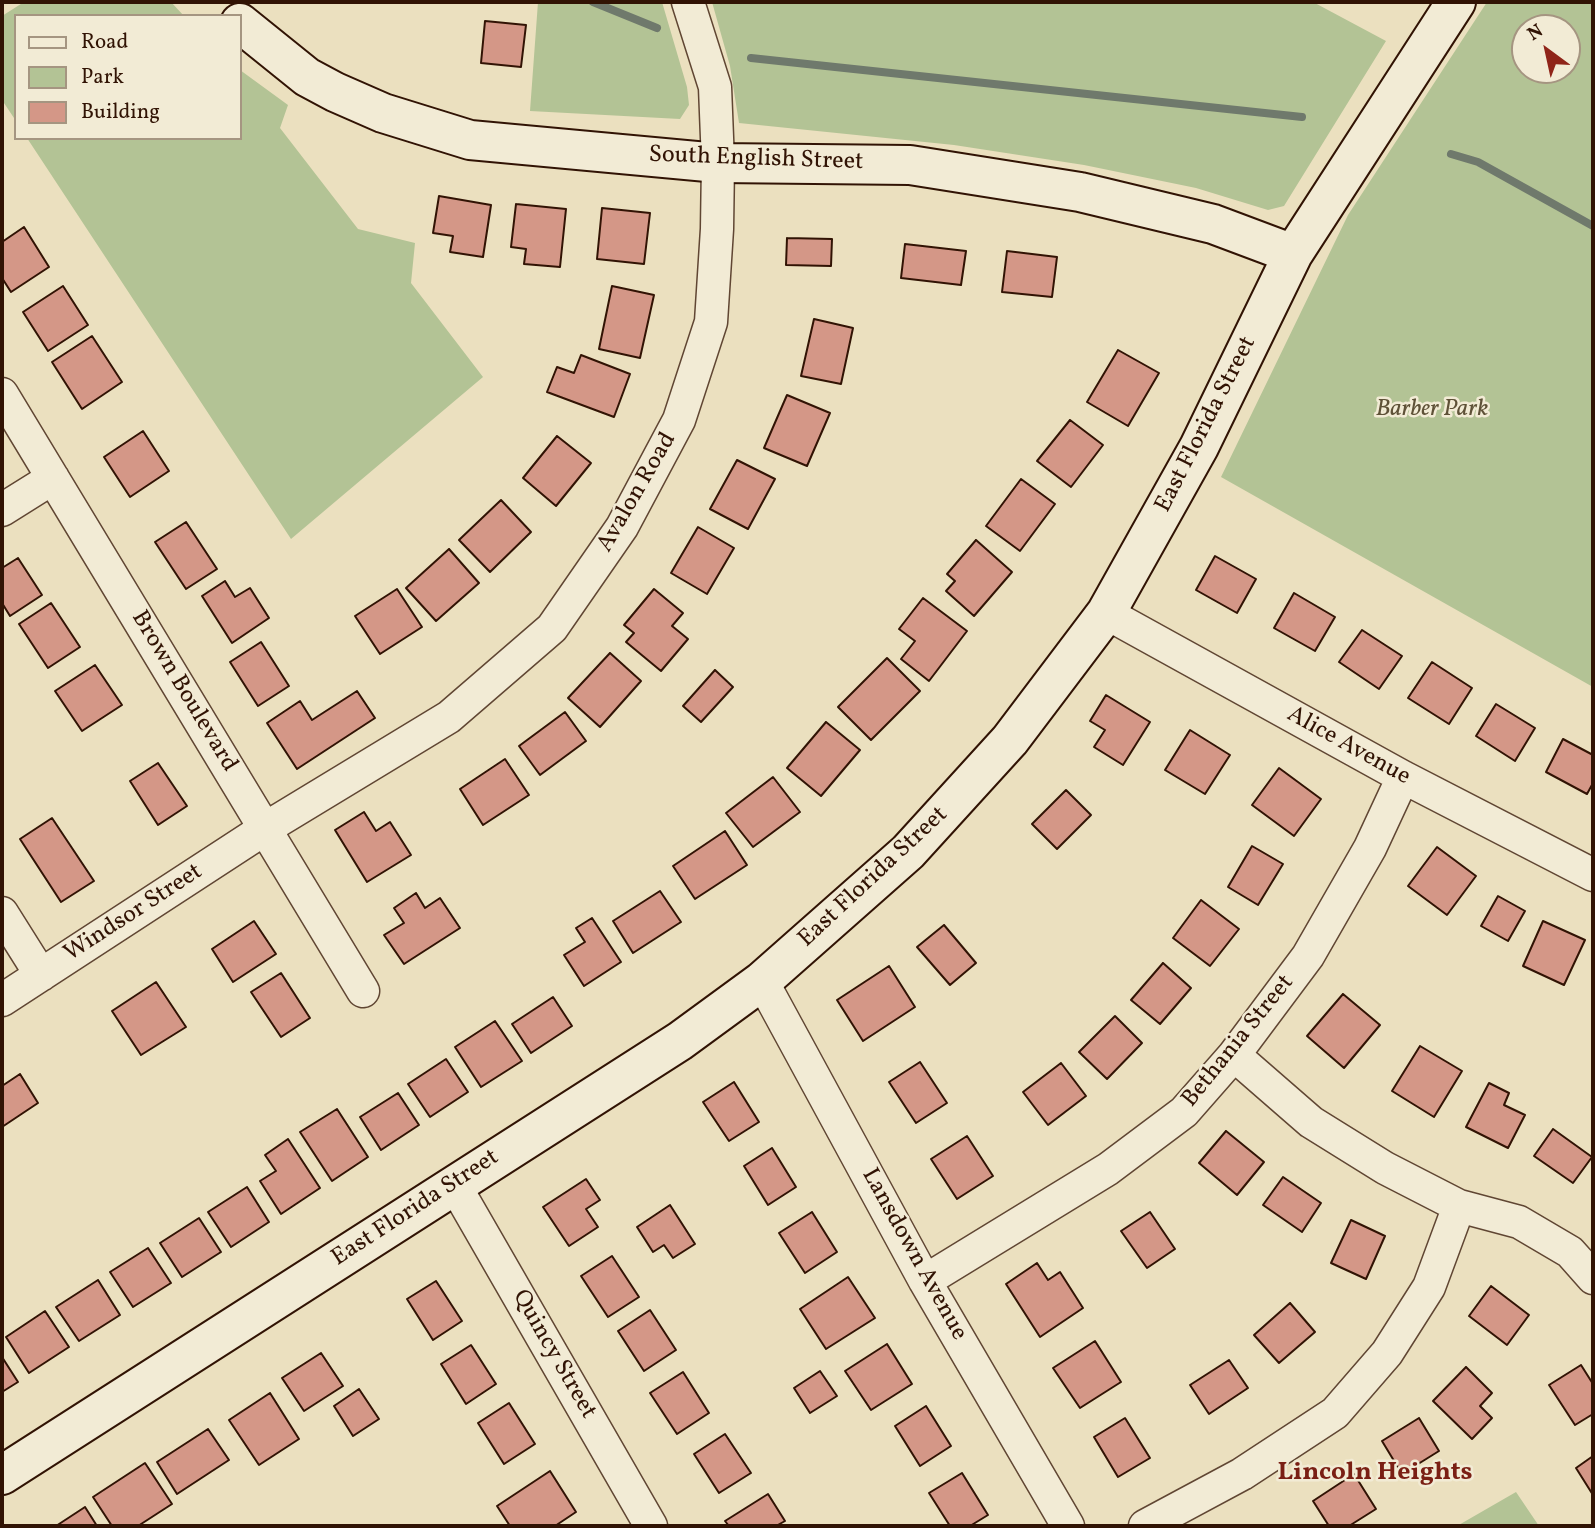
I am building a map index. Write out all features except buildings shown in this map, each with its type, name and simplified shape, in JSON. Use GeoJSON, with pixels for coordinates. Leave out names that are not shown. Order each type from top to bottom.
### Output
{"type":"FeatureCollection","features":[{"type":"Feature","properties":{"kind":"main road"},"geometry":{"type":"LineString","coordinates":[[217,2],[230,14]]}},
{"type":"Feature","properties":{"kind":"main road","name":"East Florida Street"},"geometry":{"type":"LineString","coordinates":[[2,1475],[680,1041],[762,981],[908,852],[1010,740],[1106,613],[1199,447],[1293,254],[1457,2]]}},
{"type":"Feature","properties":{"kind":"main road","name":"South English Street"},"geometry":{"type":"LineString","coordinates":[[242,25],[307,77],[335,92],[383,113],[470,140],[718,163],[910,165],[1054,188],[1213,224],[1293,254]]}},
{"type":"Feature","properties":{"kind":"street","name":"Avalon Road"},"geometry":{"type":"LineString","coordinates":[[266,828],[449,717],[552,628],[622,527],[679,420],[711,322],[717,229],[715,87],[688,2]]}},
{"type":"Feature","properties":{"kind":"street","name":"Brown Boulevard"},"geometry":{"type":"LineString","coordinates":[[2,394],[363,991]]}},
{"type":"Feature","properties":{"kind":"street"},"geometry":{"type":"LineString","coordinates":[[2,510],[52,478]]}},
{"type":"Feature","properties":{"kind":"street","name":"Alice Avenue"},"geometry":{"type":"LineString","coordinates":[[1106,613],[1404,778],[1593,875]]}},
{"type":"Feature","properties":{"kind":"street","name":"Bethania Street"},"geometry":{"type":"LineString","coordinates":[[925,1281],[1108,1170],[1184,1112],[1234,1055],[1308,956],[1370,848],[1404,778]]}},
{"type":"Feature","properties":{"kind":"street","name":"Windsor Street"},"geometry":{"type":"LineString","coordinates":[[2,1000],[266,828]]}},
{"type":"Feature","properties":{"kind":"street"},"geometry":{"type":"LineString","coordinates":[[2,913],[40,975]]}},
{"type":"Feature","properties":{"kind":"street","name":"Lansdown Avenue"},"geometry":{"type":"LineString","coordinates":[[762,981],[925,1281],[1068,1526]]}},
{"type":"Feature","properties":{"kind":"street"},"geometry":{"type":"LineString","coordinates":[[1234,1055],[1311,1122],[1385,1168],[1458,1206],[1519,1222],[1570,1252],[1593,1278]]}},
{"type":"Feature","properties":{"kind":"street","name":"Quincy Street"},"geometry":{"type":"LineString","coordinates":[[454,1184],[649,1525]]}},
{"type":"Feature","properties":{"kind":"street"},"geometry":{"type":"LineString","coordinates":[[1145,1526],[1242,1474],[1335,1413],[1387,1353],[1429,1287],[1458,1206]]}},
{"type":"Feature","properties":{"kind":"green space"},"geometry":{"type":"Polygon","coordinates":[[[24,2],[171,2],[182,14],[14,14],[14,118],[2,100],[2,16],[24,2]]]}},
{"type":"Feature","properties":{"kind":"green space"},"geometry":{"type":"Polygon","coordinates":[[[538,2],[662,2],[687,87],[689,105],[680,119],[530,111],[538,2]]]}},
{"type":"Feature","properties":{"kind":"green space"},"geometry":{"type":"Polygon","coordinates":[[[712,2],[1313,2],[1386,41],[1284,206],[1268,210],[1196,188],[1084,165],[954,145],[739,123],[730,66],[712,2]]]}},
{"type":"Feature","properties":{"kind":"green space","name":"Barber Park"},"geometry":{"type":"Polygon","coordinates":[[[1487,2],[1593,2],[1593,687],[1221,477],[1348,215],[1487,2]]]}},
{"type":"Feature","properties":{"kind":"green space"},"geometry":{"type":"Polygon","coordinates":[[[242,71],[288,105],[280,128],[358,229],[415,243],[411,283],[483,377],[291,539],[28,140],[242,140],[242,71]]]}},
{"type":"Feature","properties":{"kind":"green space"},"geometry":{"type":"Polygon","coordinates":[[[1516,1492],[1539,1526],[1457,1526],[1516,1492]]]}},
{"type":"Feature","properties":{"kind":"waterway"},"geometry":{"type":"LineString","coordinates":[[593,2],[657,28]]}},
{"type":"Feature","properties":{"kind":"waterway"},"geometry":{"type":"LineString","coordinates":[[751,58],[1302,117]]}},
{"type":"Feature","properties":{"kind":"waterway"},"geometry":{"type":"LineString","coordinates":[[1451,154],[1478,162],[1593,226]]}},
{"type":"Feature","properties":{"kind":"district","name":"Lincoln Heights"},"geometry":{"type":"Point","coordinates":[1375,1474]}}]}
